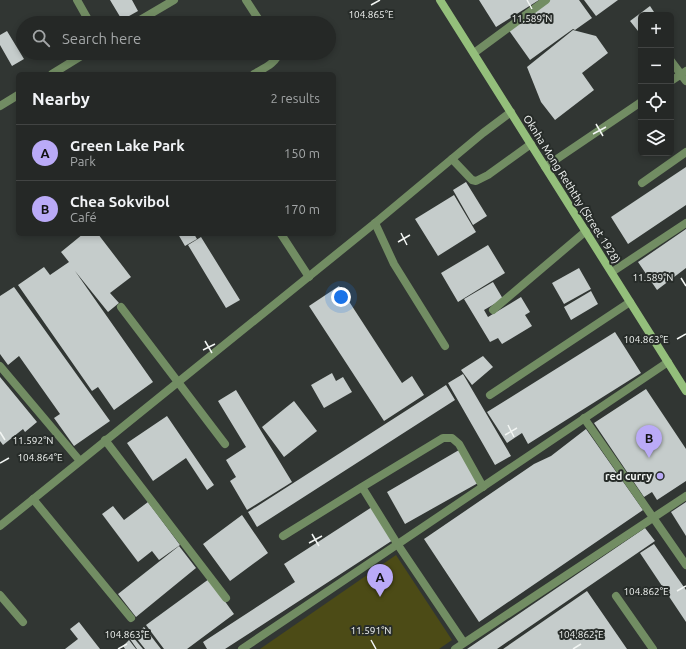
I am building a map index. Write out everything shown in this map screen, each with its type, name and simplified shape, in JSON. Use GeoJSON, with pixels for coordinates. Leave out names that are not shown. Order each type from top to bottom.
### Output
{"type":"FeatureCollection","features":[{"type":"Feature","properties":{"kind":"main road","name":"Oknha Mong Reththy (Street 1928)"},"geometry":{"type":"LineString","coordinates":[[440,0],[686,391]]}},
{"type":"Feature","properties":{"kind":"street"},"geometry":{"type":"LineString","coordinates":[[77,0],[86,16]]}},
{"type":"Feature","properties":{"kind":"street"},"geometry":{"type":"LineString","coordinates":[[147,16],[174,0]]}},
{"type":"Feature","properties":{"kind":"street"},"geometry":{"type":"LineString","coordinates":[[246,0],[256,16]]}},
{"type":"Feature","properties":{"kind":"street"},"geometry":{"type":"LineString","coordinates":[[474,53],[546,0]]}},
{"type":"Feature","properties":{"kind":"street"},"geometry":{"type":"LineString","coordinates":[[55,72],[75,60]]}},
{"type":"Feature","properties":{"kind":"street"},"geometry":{"type":"LineString","coordinates":[[257,72],[274,60]]}},
{"type":"Feature","properties":{"kind":"street"},"geometry":{"type":"LineString","coordinates":[[674,64],[684,75],[674,80]]}},
{"type":"Feature","properties":{"kind":"street"},"geometry":{"type":"LineString","coordinates":[[0,106],[16,96]]}},
{"type":"Feature","properties":{"kind":"street"},"geometry":{"type":"LineString","coordinates":[[546,167],[638,104]]}},
{"type":"Feature","properties":{"kind":"street"},"geometry":{"type":"LineString","coordinates":[[0,526],[309,277],[483,133],[511,112]]}},
{"type":"Feature","properties":{"kind":"street"},"geometry":{"type":"LineString","coordinates":[[452,159],[472,180],[476,181],[488,175],[531,144]]}},
{"type":"Feature","properties":{"kind":"street"},"geometry":{"type":"LineString","coordinates":[[642,183],[686,152]]}},
{"type":"Feature","properties":{"kind":"street"},"geometry":{"type":"LineString","coordinates":[[375,223],[394,264],[445,346]]}},
{"type":"Feature","properties":{"kind":"street"},"geometry":{"type":"LineString","coordinates":[[612,272],[686,223]]}},
{"type":"Feature","properties":{"kind":"street"},"geometry":{"type":"LineString","coordinates":[[493,310],[586,231]]}},
{"type":"Feature","properties":{"kind":"street"},"geometry":{"type":"LineString","coordinates":[[283,236],[309,277]]}},
{"type":"Feature","properties":{"kind":"street"},"geometry":{"type":"LineString","coordinates":[[490,395],[630,302]]}},
{"type":"Feature","properties":{"kind":"street"},"geometry":{"type":"LineString","coordinates":[[121,307],[225,444]]}},
{"type":"Feature","properties":{"kind":"street"},"geometry":{"type":"LineString","coordinates":[[242,649],[668,362]]}},
{"type":"Feature","properties":{"kind":"street"},"geometry":{"type":"LineString","coordinates":[[0,366],[80,461]]}},
{"type":"Feature","properties":{"kind":"street"},"geometry":{"type":"LineString","coordinates":[[584,418],[686,565]]}},
{"type":"Feature","properties":{"kind":"street"},"geometry":{"type":"LineString","coordinates":[[283,536],[444,438],[452,438],[459,444],[483,487]]}},
{"type":"Feature","properties":{"kind":"street"},"geometry":{"type":"LineString","coordinates":[[105,440],[226,598]]}},
{"type":"Feature","properties":{"kind":"street"},"geometry":{"type":"LineString","coordinates":[[362,487],[398,545],[464,643]]}},
{"type":"Feature","properties":{"kind":"street"},"geometry":{"type":"LineString","coordinates":[[455,649],[686,496]]}},
{"type":"Feature","properties":{"kind":"street"},"geometry":{"type":"LineString","coordinates":[[33,499],[131,618]]}},
{"type":"Feature","properties":{"kind":"street"},"geometry":{"type":"LineString","coordinates":[[0,595],[23,622]]}},
{"type":"Feature","properties":{"kind":"street"},"geometry":{"type":"LineString","coordinates":[[616,596],[654,649]]}},
{"type":"Feature","properties":{"kind":"shaded area"},"geometry":{"type":"Polygon","coordinates":[[[396,555],[452,640],[439,649],[260,649],[396,555]]]}},
{"type":"Feature","properties":{"kind":"building"},"geometry":{"type":"Polygon","coordinates":[[[110,0],[132,0],[138,11],[129,16],[120,16],[110,0]]]}},
{"type":"Feature","properties":{"kind":"building"},"geometry":{"type":"Polygon","coordinates":[[[479,0],[539,0],[496,27],[479,0]]]}},
{"type":"Feature","properties":{"kind":"building"},"geometry":{"type":"Polygon","coordinates":[[[550,0],[579,0],[592,18],[575,30],[573,29],[530,60],[508,29],[550,0]]]}},
{"type":"Feature","properties":{"kind":"building"},"geometry":{"type":"Polygon","coordinates":[[[584,0],[618,0],[596,16],[584,0]]]}},
{"type":"Feature","properties":{"kind":"building"},"geometry":{"type":"Polygon","coordinates":[[[650,6],[654,12],[642,12],[650,6]]]}},
{"type":"Feature","properties":{"kind":"building"},"geometry":{"type":"Polygon","coordinates":[[[638,15],[638,31],[630,21],[638,15]]]}},
{"type":"Feature","properties":{"kind":"building"},"geometry":{"type":"Polygon","coordinates":[[[573,30],[596,36],[608,53],[582,73],[594,90],[555,120],[541,102],[527,67],[573,30]]]}},
{"type":"Feature","properties":{"kind":"building"},"geometry":{"type":"Polygon","coordinates":[[[7,31],[16,46],[16,60],[22,60],[12,66],[0,45],[0,35],[7,31]]]}},
{"type":"Feature","properties":{"kind":"building"},"geometry":{"type":"Polygon","coordinates":[[[686,167],[686,205],[628,244],[611,217],[686,167]]]}},
{"type":"Feature","properties":{"kind":"building"},"geometry":{"type":"Polygon","coordinates":[[[466,182],[487,216],[473,225],[453,190],[466,182]]]}},
{"type":"Feature","properties":{"kind":"building"},"geometry":{"type":"Polygon","coordinates":[[[454,195],[476,232],[438,256],[415,219],[454,195]]]}},
{"type":"Feature","properties":{"kind":"building"},"geometry":{"type":"Polygon","coordinates":[[[686,229],[686,268],[657,290],[638,262],[686,229]]]}},
{"type":"Feature","properties":{"kind":"building"},"geometry":{"type":"Polygon","coordinates":[[[81,236],[100,236],[131,277],[110,293],[119,303],[108,312],[75,271],[153,382],[114,410],[98,387],[92,391],[18,285],[44,267],[50,275],[69,262],[61,252],[81,236]]]}},
{"type":"Feature","properties":{"kind":"building"},"geometry":{"type":"Polygon","coordinates":[[[179,236],[195,236],[197,239],[185,246],[179,236]]]}},
{"type":"Feature","properties":{"kind":"building"},"geometry":{"type":"Polygon","coordinates":[[[201,237],[240,300],[226,308],[188,245],[201,237]]]}},
{"type":"Feature","properties":{"kind":"building"},"geometry":{"type":"Polygon","coordinates":[[[488,245],[505,273],[458,302],[441,273],[488,245]]]}},
{"type":"Feature","properties":{"kind":"building"},"geometry":{"type":"Polygon","coordinates":[[[579,268],[591,289],[564,304],[552,283],[579,268]]]}},
{"type":"Feature","properties":{"kind":"building"},"geometry":{"type":"Polygon","coordinates":[[[493,282],[503,299],[484,310],[488,317],[521,297],[530,312],[525,315],[532,326],[502,344],[498,338],[490,342],[464,299],[493,282]]]}},
{"type":"Feature","properties":{"kind":"building"},"geometry":{"type":"Polygon","coordinates":[[[339,286],[402,383],[412,376],[424,395],[384,421],[309,306],[339,286]]]}},
{"type":"Feature","properties":{"kind":"building"},"geometry":{"type":"Polygon","coordinates":[[[14,287],[110,421],[74,446],[54,418],[60,414],[19,356],[8,365],[0,354],[0,296],[14,287]]]}},
{"type":"Feature","properties":{"kind":"building"},"geometry":{"type":"Polygon","coordinates":[[[591,291],[598,304],[571,320],[564,307],[591,291]]]}},
{"type":"Feature","properties":{"kind":"building"},"geometry":{"type":"Polygon","coordinates":[[[615,332],[641,373],[528,444],[522,433],[507,443],[487,412],[615,332]]]}},
{"type":"Feature","properties":{"kind":"building"},"geometry":{"type":"Polygon","coordinates":[[[483,356],[493,367],[472,385],[461,370],[483,356]]]}},
{"type":"Feature","properties":{"kind":"building"},"geometry":{"type":"Polygon","coordinates":[[[332,373],[336,381],[343,377],[352,392],[324,408],[311,385],[332,373]]]}},
{"type":"Feature","properties":{"kind":"building"},"geometry":{"type":"Polygon","coordinates":[[[463,374],[511,456],[495,465],[448,383],[463,374]]]}},
{"type":"Feature","properties":{"kind":"building"},"geometry":{"type":"Polygon","coordinates":[[[0,377],[37,422],[25,432],[23,429],[3,445],[0,441],[0,377]]]}},
{"type":"Feature","properties":{"kind":"building"},"geometry":{"type":"Polygon","coordinates":[[[446,385],[455,400],[257,527],[248,512],[446,385]]]}},
{"type":"Feature","properties":{"kind":"building"},"geometry":{"type":"Polygon","coordinates":[[[646,389],[686,449],[686,481],[657,500],[652,492],[644,497],[594,423],[646,389]]]}},
{"type":"Feature","properties":{"kind":"building"},"geometry":{"type":"Polygon","coordinates":[[[236,390],[292,482],[247,510],[230,481],[236,477],[226,460],[246,447],[218,401],[236,390]]]}},
{"type":"Feature","properties":{"kind":"building"},"geometry":{"type":"Polygon","coordinates":[[[294,401],[317,431],[284,457],[262,427],[294,401]]]}},
{"type":"Feature","properties":{"kind":"building"},"geometry":{"type":"Polygon","coordinates":[[[167,416],[214,485],[207,490],[186,458],[153,481],[127,443],[167,416]]]}},
{"type":"Feature","properties":{"kind":"building"},"geometry":{"type":"Polygon","coordinates":[[[586,429],[643,510],[479,622],[424,539],[534,464],[551,456],[586,429]]]}},
{"type":"Feature","properties":{"kind":"building"},"geometry":{"type":"Polygon","coordinates":[[[459,450],[478,483],[405,524],[387,492],[459,450]]]}},
{"type":"Feature","properties":{"kind":"building"},"geometry":{"type":"Polygon","coordinates":[[[148,502],[180,545],[159,560],[152,551],[138,562],[102,514],[113,506],[124,520],[148,502]]]}},
{"type":"Feature","properties":{"kind":"building"},"geometry":{"type":"Polygon","coordinates":[[[686,502],[686,536],[671,512],[686,502]]]}},
{"type":"Feature","properties":{"kind":"building"},"geometry":{"type":"Polygon","coordinates":[[[372,507],[393,540],[225,649],[207,649],[203,642],[295,582],[284,564],[372,507]]]}},
{"type":"Feature","properties":{"kind":"building"},"geometry":{"type":"Polygon","coordinates":[[[242,515],[268,553],[230,581],[203,544],[242,515]]]}},
{"type":"Feature","properties":{"kind":"building"},"geometry":{"type":"Polygon","coordinates":[[[645,528],[655,541],[497,649],[467,649],[645,528]]]}},
{"type":"Feature","properties":{"kind":"building"},"geometry":{"type":"Polygon","coordinates":[[[654,544],[686,590],[686,622],[640,553],[654,544]]]}},
{"type":"Feature","properties":{"kind":"building"},"geometry":{"type":"Polygon","coordinates":[[[179,546],[196,568],[136,617],[118,594],[179,546]]]}},
{"type":"Feature","properties":{"kind":"building"},"geometry":{"type":"Polygon","coordinates":[[[209,579],[234,614],[187,649],[164,649],[146,625],[209,579]]]}},
{"type":"Feature","properties":{"kind":"building"},"geometry":{"type":"Polygon","coordinates":[[[587,591],[627,649],[503,649],[587,591]]]}},
{"type":"Feature","properties":{"kind":"building"},"geometry":{"type":"Polygon","coordinates":[[[79,622],[100,649],[65,649],[78,639],[70,629],[79,622]]]}},
{"type":"Feature","properties":{"kind":"building"},"geometry":{"type":"Polygon","coordinates":[[[144,627],[161,649],[145,649],[134,635],[144,627]]]}},
{"type":"Feature","properties":{"kind":"building"},"geometry":{"type":"Polygon","coordinates":[[[133,637],[143,649],[137,649],[130,639],[133,637]]]}},
{"type":"Feature","properties":{"kind":"building"},"geometry":{"type":"Polygon","coordinates":[[[129,640],[136,649],[125,649],[123,646],[129,640]]]}},
{"type":"Feature","properties":{"kind":"place","name":"Chea Sokvibol"},"geometry":{"type":"Point","coordinates":[649,458]}},
{"type":"Feature","properties":{"kind":"place","name":"red curry"},"geometry":{"type":"Point","coordinates":[660,476]}},
{"type":"Feature","properties":{"kind":"place","name":"Green Lake Park"},"geometry":{"type":"Point","coordinates":[380,597]}}]}
